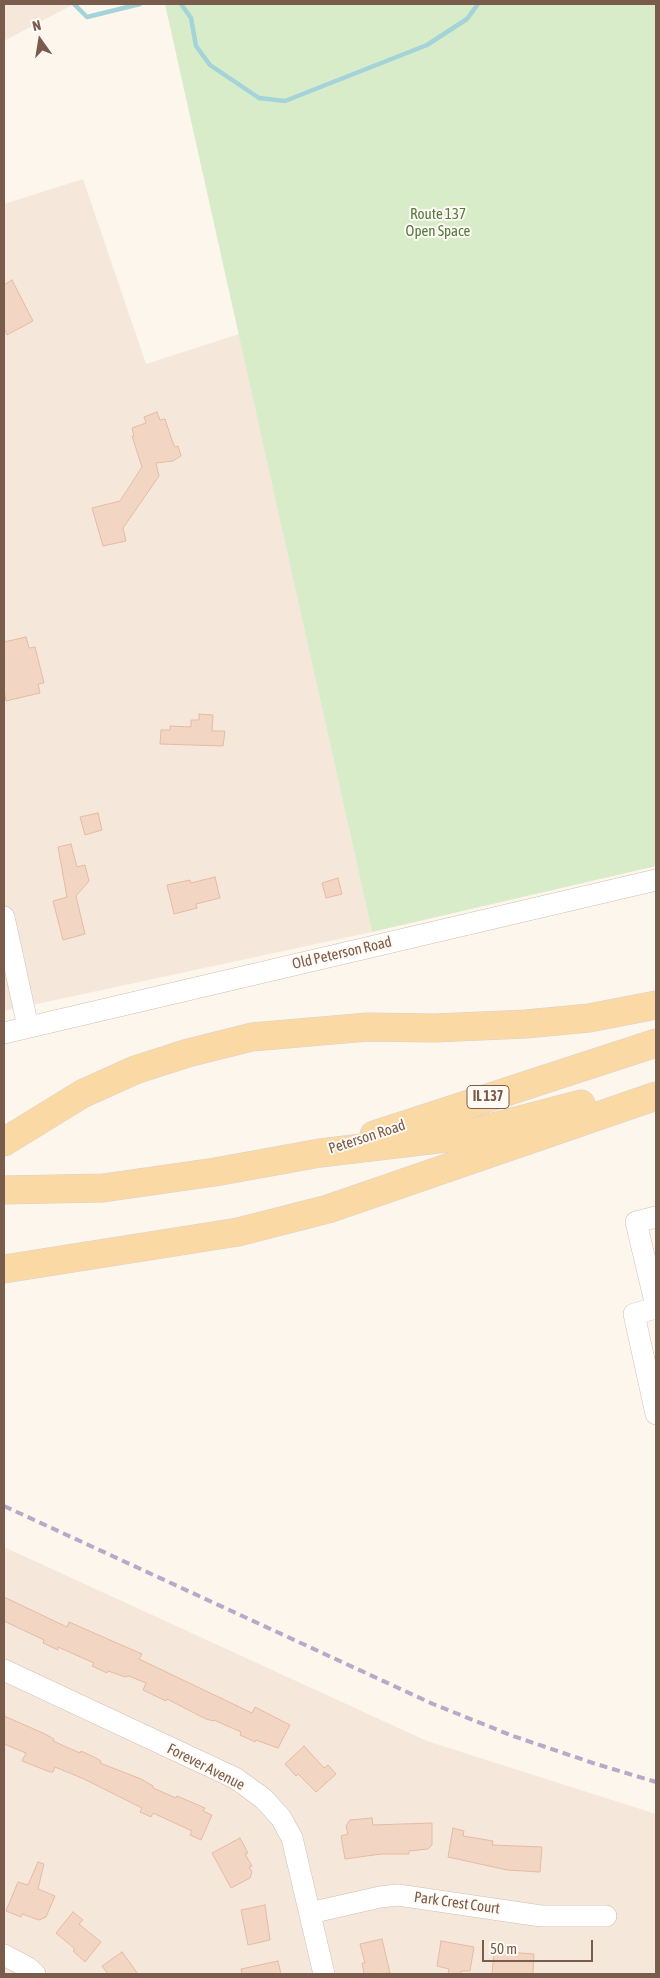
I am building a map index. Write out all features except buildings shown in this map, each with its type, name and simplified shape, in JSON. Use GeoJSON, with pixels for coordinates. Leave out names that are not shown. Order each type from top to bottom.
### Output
{"type":"FeatureCollection","features":[{"type":"Feature","properties":{"kind":"main road"},"geometry":{"type":"LineString","coordinates":[[4,1142],[82,1094],[135,1070],[188,1053],[252,1037],[368,1027],[435,1028],[526,1024],[589,1018],[656,1005]]}},
{"type":"Feature","properties":{"kind":"main road","name":"Peterson Road"},"geometry":{"type":"LineString","coordinates":[[320,1153],[656,1043]]}},
{"type":"Feature","properties":{"kind":"main road","name":"Peterson Road"},"geometry":{"type":"LineString","coordinates":[[320,1153],[456,1137],[562,1110],[656,1080]]}},
{"type":"Feature","properties":{"kind":"main road"},"geometry":{"type":"LineString","coordinates":[[4,1269],[238,1232],[328,1209],[656,1096]]}},
{"type":"Feature","properties":{"kind":"main road","name":"IL 137"},"geometry":{"type":"LineString","coordinates":[[15,1190],[103,1188],[215,1172],[320,1153]]}},
{"type":"Feature","properties":{"kind":"street","name":"Old Peterson Road"},"geometry":{"type":"LineString","coordinates":[[28,1027],[656,880]]}},
{"type":"Feature","properties":{"kind":"street"},"geometry":{"type":"LineString","coordinates":[[4,918],[28,1027],[4,1033]]}},
{"type":"Feature","properties":{"kind":"street"},"geometry":{"type":"LineString","coordinates":[[656,1217],[636,1222],[656,1307],[634,1314],[652,1372],[656,1414]]}},
{"type":"Feature","properties":{"kind":"street","name":"Forever Avenue"},"geometry":{"type":"LineString","coordinates":[[4,1670],[235,1778],[264,1799],[281,1818],[292,1838],[324,1974]]}},
{"type":"Feature","properties":{"kind":"street","name":"Park Crest Court"},"geometry":{"type":"LineString","coordinates":[[310,1913],[398,1894],[541,1916],[606,1916]]}},
{"type":"Feature","properties":{"kind":"street"},"geometry":{"type":"LineString","coordinates":[[4,1955],[27,1967],[35,1974]]}},
{"type":"Feature","properties":{"kind":"shaded area"},"geometry":{"type":"Polygon","coordinates":[[[4,4],[74,4],[4,41],[4,4]]]}},
{"type":"Feature","properties":{"kind":"shaded area"},"geometry":{"type":"Polygon","coordinates":[[[83,179],[146,364],[239,334],[372,932],[4,1011],[4,204],[83,179]]]}},
{"type":"Feature","properties":{"kind":"shaded area"},"geometry":{"type":"Polygon","coordinates":[[[4,1547],[427,1741],[656,1814],[656,1974],[4,1974],[4,1547]]]}},
{"type":"Feature","properties":{"kind":"green space","name":"Route 137 Open Space"},"geometry":{"type":"Polygon","coordinates":[[[165,4],[656,4],[656,866],[372,932],[165,4]]]}},
{"type":"Feature","properties":{"kind":"waterway"},"geometry":{"type":"LineString","coordinates":[[74,4],[87,17],[140,4]]}},
{"type":"Feature","properties":{"kind":"waterway"},"geometry":{"type":"LineString","coordinates":[[181,4],[191,18],[196,46],[210,65],[259,98],[285,101],[427,45],[467,19],[478,4]]}},
{"type":"Feature","properties":{"kind":"railway"},"geometry":{"type":"LineString","coordinates":[[4,1506],[433,1704],[513,1736],[656,1782]]}}]}
